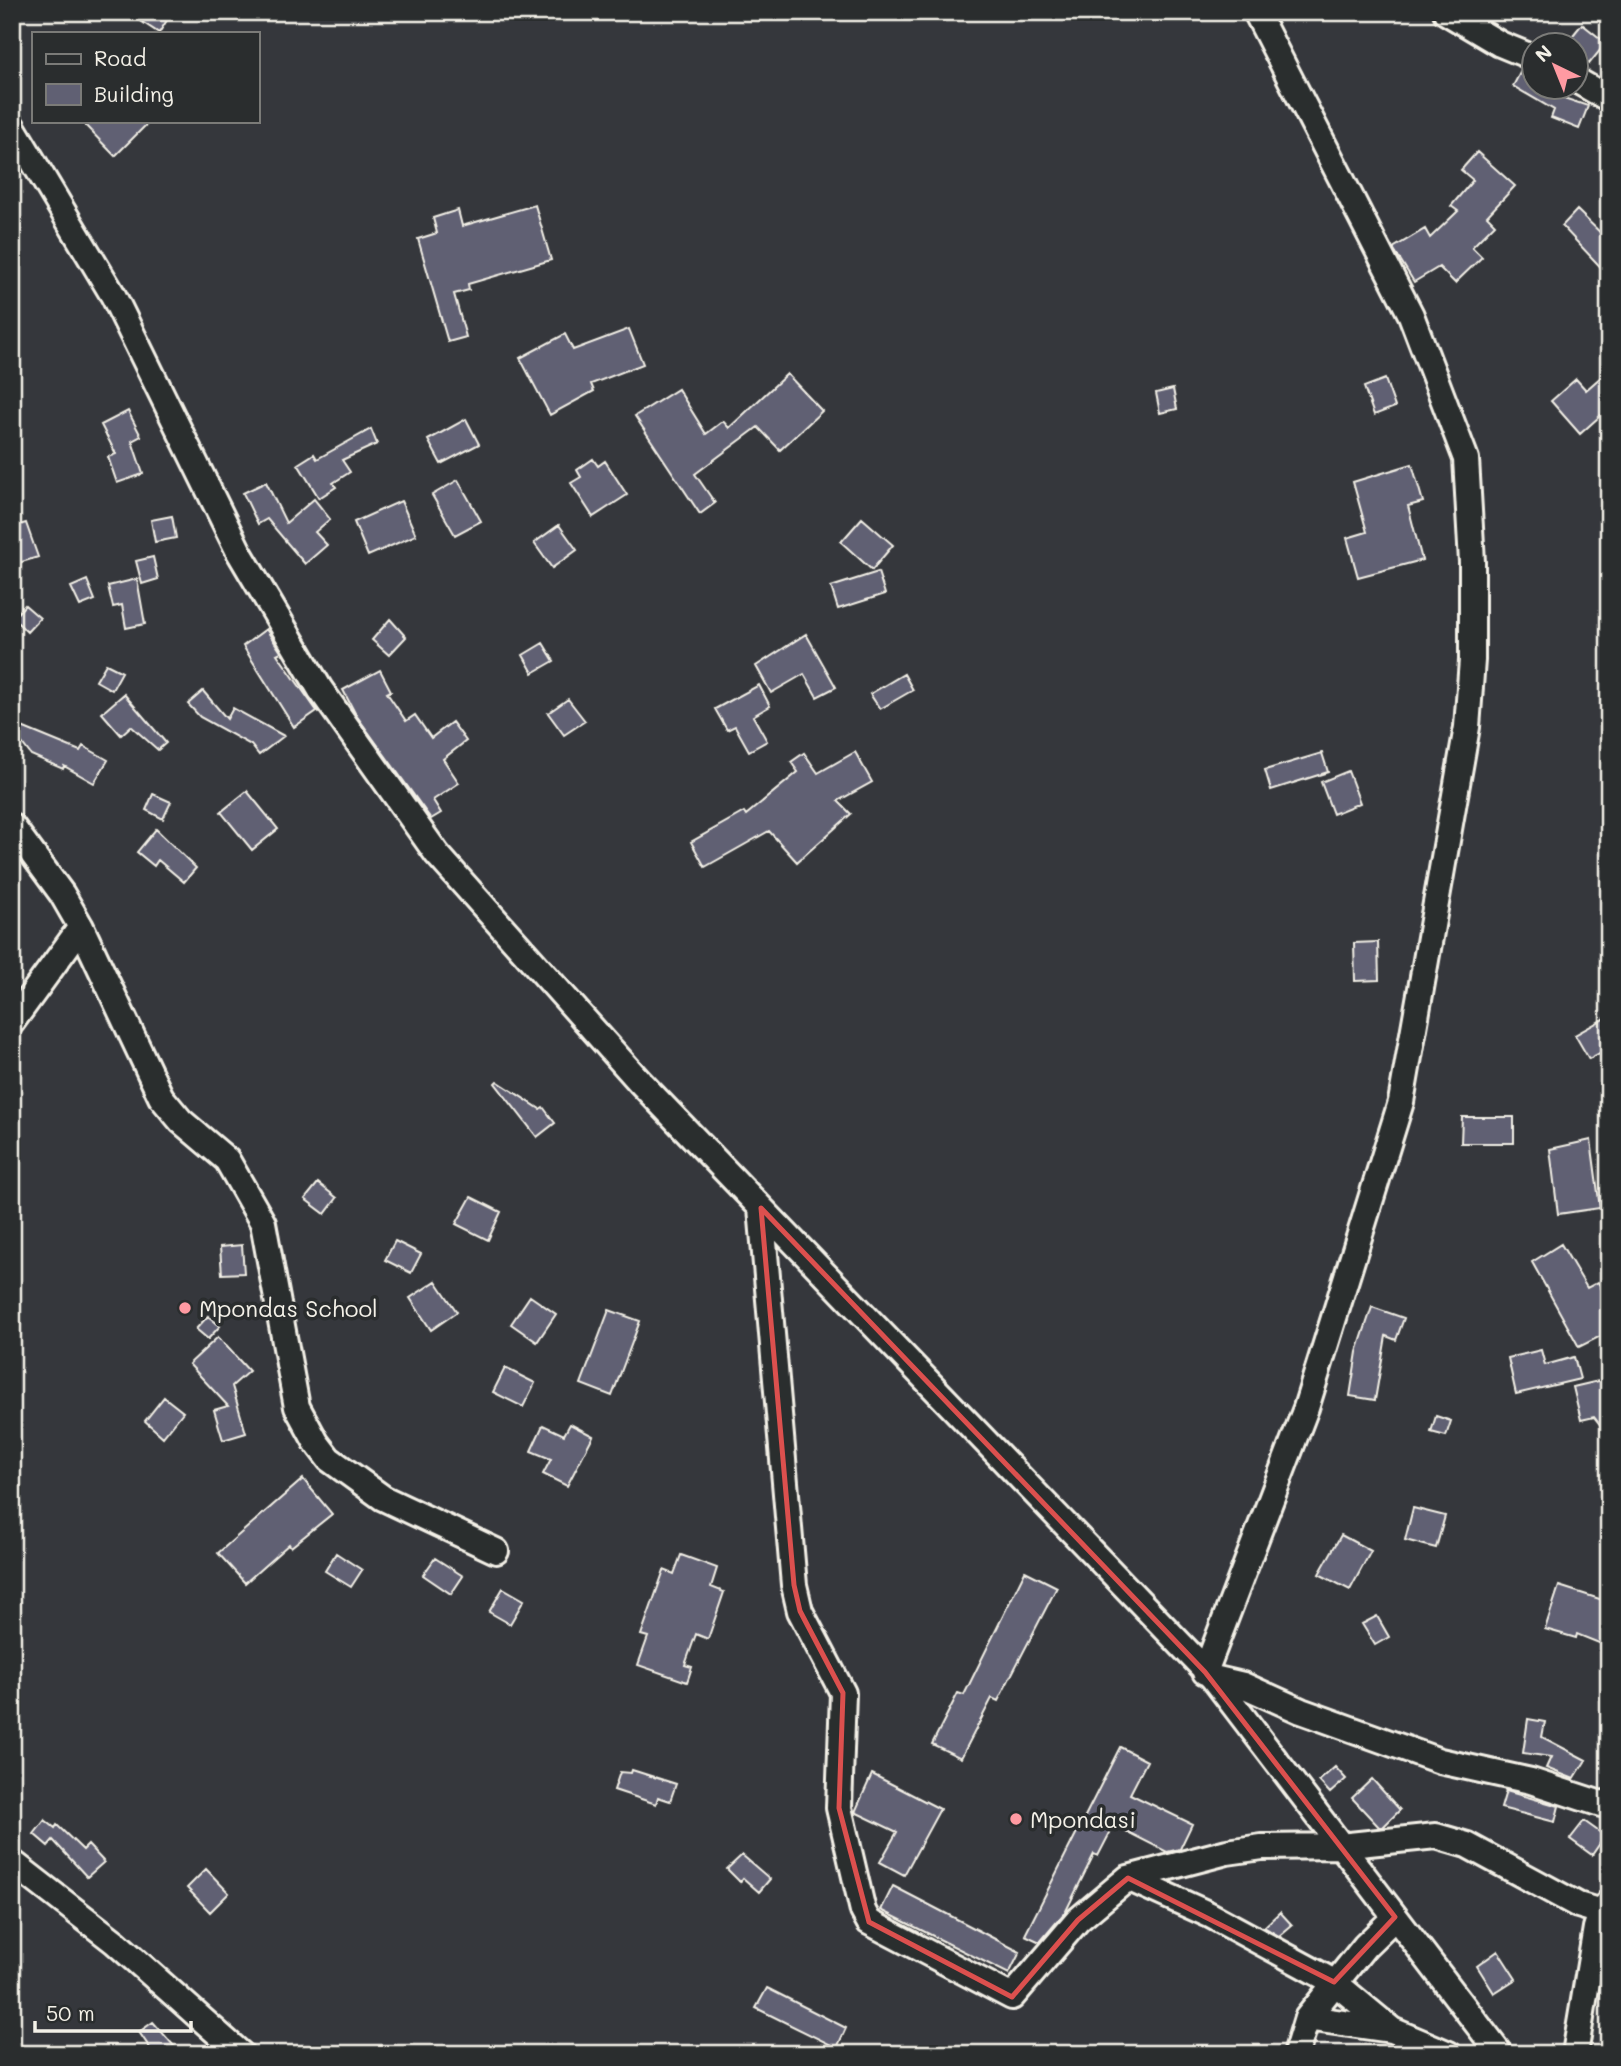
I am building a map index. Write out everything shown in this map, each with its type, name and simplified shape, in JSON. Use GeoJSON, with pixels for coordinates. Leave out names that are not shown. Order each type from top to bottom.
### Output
{"type":"FeatureCollection","features":[{"type":"Feature","properties":{"kind":"street"},"geometry":{"type":"LineString","coordinates":[[1209,1675],[1306,1408],[1401,1102],[1467,727],[1472,660],[1472,562],[1466,459],[1411,315],[1256,12]]}},
{"type":"Feature","properties":{"kind":"street"},"geometry":{"type":"LineString","coordinates":[[1446,12],[1500,44],[1520,52]]}},
{"type":"Feature","properties":{"kind":"street"},"geometry":{"type":"LineString","coordinates":[[1590,88],[1609,99]]}},
{"type":"Feature","properties":{"kind":"street"},"geometry":{"type":"LineString","coordinates":[[12,125],[113,295],[239,552],[320,690],[437,854],[640,1082],[1209,1675],[1500,2054]]}},
{"type":"Feature","properties":{"kind":"street"},"geometry":{"type":"LineString","coordinates":[[12,826],[62,894],[81,927],[160,1097],[180,1121],[227,1160],[263,1223],[297,1407],[316,1442],[329,1459],[383,1498],[496,1551]]}},
{"type":"Feature","properties":{"kind":"street"},"geometry":{"type":"LineString","coordinates":[[12,1023],[81,927]]}},
{"type":"Feature","properties":{"kind":"street"},"geometry":{"type":"LineString","coordinates":[[761,1208],[794,1585],[800,1611],[843,1693],[839,1808],[863,1911],[869,1922],[1012,1997],[1078,1920],[1128,1878],[1227,1852],[1262,1847],[1340,1846],[1436,1836],[1467,1845],[1578,1905],[1605,1907],[1582,1999],[1575,2054]]}},
{"type":"Feature","properties":{"kind":"street"},"geometry":{"type":"LineString","coordinates":[[1209,1675],[1243,1685],[1301,1711],[1440,1761],[1531,1780],[1601,1804],[1609,1802]]}},
{"type":"Feature","properties":{"kind":"street"},"geometry":{"type":"LineString","coordinates":[[12,1862],[115,1942],[241,2054]]}},
{"type":"Feature","properties":{"kind":"street"},"geometry":{"type":"LineString","coordinates":[[1128,1878],[1210,1915],[1334,1982],[1392,2030]]}},
{"type":"Feature","properties":{"kind":"street"},"geometry":{"type":"LineString","coordinates":[[1296,2054],[1307,2018],[1334,1982],[1395,1917]]}},
{"type":"Feature","properties":{"kind":"street"},"geometry":{"type":"LineString","coordinates":[[1307,2018],[1392,2030],[1449,2054]]}},
{"type":"Feature","properties":{"kind":"highlighted area"},"geometry":{"type":"Polygon","coordinates":[[[761,1208],[1205,1672],[1395,1917],[1334,1982],[1128,1878],[1078,1920],[1012,1997],[869,1922],[839,1808],[843,1693],[800,1611],[794,1585],[761,1208]]]}},
{"type":"Feature","properties":{"kind":"building"},"geometry":{"type":"Polygon","coordinates":[[[127,12],[172,12],[157,32],[127,12]]]}},
{"type":"Feature","properties":{"kind":"building"},"geometry":{"type":"Polygon","coordinates":[[[1582,24],[1606,43],[1590,63],[1590,32],[1576,32],[1582,24]]]}},
{"type":"Feature","properties":{"kind":"building"},"geometry":{"type":"Polygon","coordinates":[[[1520,73],[1520,90],[1513,86],[1520,73]]]}},
{"type":"Feature","properties":{"kind":"building"},"geometry":{"type":"Polygon","coordinates":[[[1540,102],[1576,102],[1588,106],[1579,129],[1551,118],[1554,110],[1540,102]]]}},
{"type":"Feature","properties":{"kind":"building"},"geometry":{"type":"Polygon","coordinates":[[[82,122],[149,122],[115,156],[82,122]]]}},
{"type":"Feature","properties":{"kind":"building"},"geometry":{"type":"Polygon","coordinates":[[[1477,152],[1515,186],[1487,216],[1495,224],[1472,247],[1482,257],[1455,283],[1439,267],[1414,282],[1393,248],[1425,229],[1430,238],[1458,211],[1451,206],[1473,180],[1461,170],[1477,152]]]}},
{"type":"Feature","properties":{"kind":"building"},"geometry":{"type":"Polygon","coordinates":[[[535,205],[551,260],[468,284],[469,290],[454,294],[466,337],[448,342],[418,239],[437,233],[433,218],[458,210],[462,226],[535,205]]]}},
{"type":"Feature","properties":{"kind":"building"},"geometry":{"type":"Polygon","coordinates":[[[1577,210],[1609,241],[1609,276],[1562,226],[1577,210]]]}},
{"type":"Feature","properties":{"kind":"building"},"geometry":{"type":"Polygon","coordinates":[[[629,329],[643,364],[591,384],[594,391],[550,415],[520,358],[565,334],[573,350],[629,329]]]}},
{"type":"Feature","properties":{"kind":"building"},"geometry":{"type":"Polygon","coordinates":[[[1609,370],[1609,408],[1580,434],[1551,401],[1576,379],[1586,390],[1609,370]]]}},
{"type":"Feature","properties":{"kind":"building"},"geometry":{"type":"Polygon","coordinates":[[[787,374],[822,411],[780,450],[758,427],[695,474],[715,503],[700,514],[635,416],[678,389],[706,434],[723,421],[729,428],[787,374]]]}},
{"type":"Feature","properties":{"kind":"building"},"geometry":{"type":"Polygon","coordinates":[[[1385,379],[1395,407],[1374,415],[1364,387],[1385,379]]]}},
{"type":"Feature","properties":{"kind":"building"},"geometry":{"type":"Polygon","coordinates":[[[1173,389],[1177,409],[1160,413],[1156,393],[1173,389]]]}},
{"type":"Feature","properties":{"kind":"building"},"geometry":{"type":"Polygon","coordinates":[[[128,411],[141,436],[132,441],[143,474],[117,483],[108,457],[116,454],[101,425],[128,411]]]}},
{"type":"Feature","properties":{"kind":"building"},"geometry":{"type":"Polygon","coordinates":[[[466,419],[479,444],[441,464],[428,440],[466,419]]]}},
{"type":"Feature","properties":{"kind":"building"},"geometry":{"type":"Polygon","coordinates":[[[371,429],[377,444],[342,460],[350,472],[333,483],[336,487],[319,498],[298,464],[314,454],[317,459],[371,429]]]}},
{"type":"Feature","properties":{"kind":"building"},"geometry":{"type":"Polygon","coordinates":[[[593,459],[598,466],[605,461],[627,495],[593,517],[571,483],[581,477],[577,470],[593,459]]]}},
{"type":"Feature","properties":{"kind":"building"},"geometry":{"type":"Polygon","coordinates":[[[1412,464],[1423,502],[1408,506],[1422,560],[1358,577],[1347,538],[1367,532],[1353,482],[1412,464]]]}},
{"type":"Feature","properties":{"kind":"building"},"geometry":{"type":"Polygon","coordinates":[[[458,480],[481,521],[455,535],[432,495],[458,480]]]}},
{"type":"Feature","properties":{"kind":"building"},"geometry":{"type":"Polygon","coordinates":[[[266,482],[286,523],[314,499],[330,519],[315,532],[327,545],[305,564],[267,519],[258,524],[243,493],[266,482]]]}},
{"type":"Feature","properties":{"kind":"building"},"geometry":{"type":"Polygon","coordinates":[[[401,501],[416,535],[368,556],[354,522],[401,501]]]}},
{"type":"Feature","properties":{"kind":"building"},"geometry":{"type":"Polygon","coordinates":[[[172,516],[176,538],[155,542],[151,520],[172,516]]]}},
{"type":"Feature","properties":{"kind":"building"},"geometry":{"type":"Polygon","coordinates":[[[862,518],[893,545],[872,570],[841,542],[862,518]]]}},
{"type":"Feature","properties":{"kind":"building"},"geometry":{"type":"Polygon","coordinates":[[[26,523],[38,557],[12,565],[12,527],[26,523]]]}},
{"type":"Feature","properties":{"kind":"building"},"geometry":{"type":"Polygon","coordinates":[[[559,525],[577,550],[552,568],[534,543],[559,525]]]}},
{"type":"Feature","properties":{"kind":"building"},"geometry":{"type":"Polygon","coordinates":[[[153,557],[158,579],[142,584],[136,561],[153,557]]]}},
{"type":"Feature","properties":{"kind":"building"},"geometry":{"type":"Polygon","coordinates":[[[878,572],[885,594],[838,609],[831,587],[878,572]]]}},
{"type":"Feature","properties":{"kind":"building"},"geometry":{"type":"Polygon","coordinates":[[[137,579],[145,624],[126,628],[122,605],[113,607],[108,586],[137,579]]]}},
{"type":"Feature","properties":{"kind":"building"},"geometry":{"type":"Polygon","coordinates":[[[87,580],[95,600],[80,606],[71,587],[87,580]]]}},
{"type":"Feature","properties":{"kind":"building"},"geometry":{"type":"Polygon","coordinates":[[[25,605],[40,618],[27,632],[13,618],[25,605]]]}},
{"type":"Feature","properties":{"kind":"building"},"geometry":{"type":"Polygon","coordinates":[[[390,619],[406,637],[389,655],[372,640],[390,619]]]}},
{"type":"Feature","properties":{"kind":"building"},"geometry":{"type":"Polygon","coordinates":[[[266,629],[281,652],[277,654],[317,711],[294,727],[243,646],[266,629]]]}},
{"type":"Feature","properties":{"kind":"building"},"geometry":{"type":"Polygon","coordinates":[[[806,634],[836,687],[817,697],[804,674],[771,693],[756,666],[806,634]]]}},
{"type":"Feature","properties":{"kind":"building"},"geometry":{"type":"Polygon","coordinates":[[[543,643],[554,661],[533,673],[523,655],[543,643]]]}},
{"type":"Feature","properties":{"kind":"building"},"geometry":{"type":"Polygon","coordinates":[[[106,664],[122,672],[112,690],[96,681],[106,664]]]}},
{"type":"Feature","properties":{"kind":"building"},"geometry":{"type":"Polygon","coordinates":[[[380,670],[391,691],[387,693],[406,721],[415,715],[431,738],[452,722],[466,741],[443,759],[459,783],[433,800],[441,813],[431,819],[356,715],[343,690],[380,670]]]}},
{"type":"Feature","properties":{"kind":"building"},"geometry":{"type":"Polygon","coordinates":[[[904,674],[913,690],[880,709],[870,694],[904,674]]]}},
{"type":"Feature","properties":{"kind":"building"},"geometry":{"type":"Polygon","coordinates":[[[759,685],[770,706],[753,716],[767,741],[749,751],[735,726],[727,730],[715,709],[759,685]]]}},
{"type":"Feature","properties":{"kind":"building"},"geometry":{"type":"Polygon","coordinates":[[[203,691],[227,719],[233,708],[284,736],[259,755],[251,745],[200,717],[188,704],[203,691]]]}},
{"type":"Feature","properties":{"kind":"building"},"geometry":{"type":"Polygon","coordinates":[[[124,694],[166,743],[158,750],[131,726],[121,735],[102,713],[124,694]]]}},
{"type":"Feature","properties":{"kind":"building"},"geometry":{"type":"Polygon","coordinates":[[[568,699],[585,721],[564,735],[548,713],[568,699]]]}},
{"type":"Feature","properties":{"kind":"building"},"geometry":{"type":"Polygon","coordinates":[[[12,723],[80,751],[83,746],[108,760],[94,783],[64,766],[63,769],[31,755],[12,730],[12,723]]]}},
{"type":"Feature","properties":{"kind":"building"},"geometry":{"type":"Polygon","coordinates":[[[855,752],[872,782],[838,801],[851,814],[797,862],[769,831],[705,867],[691,842],[744,812],[746,815],[798,772],[791,762],[804,753],[818,773],[855,752]]]}},
{"type":"Feature","properties":{"kind":"building"},"geometry":{"type":"Polygon","coordinates":[[[1322,753],[1328,772],[1271,790],[1265,770],[1322,753]]]}},
{"type":"Feature","properties":{"kind":"building"},"geometry":{"type":"Polygon","coordinates":[[[1348,771],[1360,803],[1333,814],[1321,782],[1348,771]]]}},
{"type":"Feature","properties":{"kind":"building"},"geometry":{"type":"Polygon","coordinates":[[[247,791],[278,829],[252,850],[221,812],[247,791]]]}},
{"type":"Feature","properties":{"kind":"building"},"geometry":{"type":"Polygon","coordinates":[[[153,794],[171,802],[163,819],[146,810],[153,794]]]}},
{"type":"Feature","properties":{"kind":"building"},"geometry":{"type":"Polygon","coordinates":[[[156,829],[196,868],[184,882],[158,860],[154,866],[137,852],[156,829]]]}},
{"type":"Feature","properties":{"kind":"building"},"geometry":{"type":"Polygon","coordinates":[[[1378,942],[1379,980],[1355,981],[1354,943],[1378,942]]]}},
{"type":"Feature","properties":{"kind":"building"},"geometry":{"type":"Polygon","coordinates":[[[1609,1016],[1609,1048],[1589,1059],[1575,1035],[1609,1016]]]}},
{"type":"Feature","properties":{"kind":"building"},"geometry":{"type":"Polygon","coordinates":[[[497,1081],[540,1109],[543,1107],[555,1123],[537,1137],[495,1083],[497,1081]]]}},
{"type":"Feature","properties":{"kind":"building"},"geometry":{"type":"Polygon","coordinates":[[[1462,1117],[1514,1117],[1514,1143],[1461,1143],[1462,1117]]]}},
{"type":"Feature","properties":{"kind":"building"},"geometry":{"type":"Polygon","coordinates":[[[1591,1140],[1600,1208],[1558,1214],[1550,1149],[1591,1140]]]}},
{"type":"Feature","properties":{"kind":"building"},"geometry":{"type":"Polygon","coordinates":[[[318,1183],[337,1198],[325,1214],[305,1199],[318,1183]]]}},
{"type":"Feature","properties":{"kind":"building"},"geometry":{"type":"Polygon","coordinates":[[[471,1197],[501,1212],[488,1240],[456,1224],[471,1197]]]}},
{"type":"Feature","properties":{"kind":"building"},"geometry":{"type":"Polygon","coordinates":[[[395,1241],[421,1254],[411,1273],[385,1260],[395,1241]]]}},
{"type":"Feature","properties":{"kind":"building"},"geometry":{"type":"Polygon","coordinates":[[[1561,1244],[1587,1288],[1598,1282],[1609,1303],[1609,1332],[1579,1347],[1532,1262],[1561,1244]]]}},
{"type":"Feature","properties":{"kind":"building"},"geometry":{"type":"Polygon","coordinates":[[[242,1245],[244,1273],[222,1274],[220,1247],[242,1245]]]}},
{"type":"Feature","properties":{"kind":"building"},"geometry":{"type":"Polygon","coordinates":[[[436,1281],[457,1312],[431,1330],[410,1298],[436,1281]]]}},
{"type":"Feature","properties":{"kind":"building"},"geometry":{"type":"Polygon","coordinates":[[[530,1296],[556,1314],[537,1342],[511,1324],[530,1296]]]}},
{"type":"Feature","properties":{"kind":"building"},"geometry":{"type":"Polygon","coordinates":[[[1372,1307],[1404,1318],[1396,1340],[1386,1336],[1375,1400],[1350,1396],[1357,1352],[1372,1307]]]}},
{"type":"Feature","properties":{"kind":"building"},"geometry":{"type":"Polygon","coordinates":[[[609,1310],[640,1321],[612,1396],[581,1384],[609,1310]]]}},
{"type":"Feature","properties":{"kind":"building"},"geometry":{"type":"Polygon","coordinates":[[[208,1316],[220,1326],[208,1339],[196,1329],[208,1316]]]}},
{"type":"Feature","properties":{"kind":"building"},"geometry":{"type":"Polygon","coordinates":[[[218,1337],[249,1371],[232,1386],[246,1433],[223,1440],[214,1410],[228,1406],[189,1364],[218,1337]]]}},
{"type":"Feature","properties":{"kind":"building"},"geometry":{"type":"Polygon","coordinates":[[[1541,1350],[1545,1365],[1574,1357],[1580,1379],[1516,1394],[1508,1358],[1541,1350]]]}},
{"type":"Feature","properties":{"kind":"building"},"geometry":{"type":"Polygon","coordinates":[[[505,1368],[535,1383],[523,1407],[493,1392],[505,1368]]]}},
{"type":"Feature","properties":{"kind":"building"},"geometry":{"type":"Polygon","coordinates":[[[1603,1380],[1609,1404],[1609,1436],[1594,1417],[1581,1420],[1573,1387],[1603,1380]]]}},
{"type":"Feature","properties":{"kind":"building"},"geometry":{"type":"Polygon","coordinates":[[[164,1397],[183,1412],[163,1437],[145,1421],[164,1397]]]}},
{"type":"Feature","properties":{"kind":"building"},"geometry":{"type":"Polygon","coordinates":[[[1436,1416],[1451,1421],[1446,1436],[1431,1432],[1436,1416]]]}},
{"type":"Feature","properties":{"kind":"building"},"geometry":{"type":"Polygon","coordinates":[[[570,1424],[593,1436],[567,1486],[543,1474],[551,1459],[531,1451],[543,1425],[564,1435],[570,1424]]]}},
{"type":"Feature","properties":{"kind":"building"},"geometry":{"type":"Polygon","coordinates":[[[303,1479],[332,1514],[291,1547],[289,1544],[245,1583],[218,1553],[303,1479]]]}},
{"type":"Feature","properties":{"kind":"building"},"geometry":{"type":"Polygon","coordinates":[[[1413,1508],[1445,1516],[1436,1548],[1405,1540],[1413,1508]]]}},
{"type":"Feature","properties":{"kind":"building"},"geometry":{"type":"Polygon","coordinates":[[[1341,1535],[1371,1551],[1350,1590],[1319,1574],[1341,1535]]]}},
{"type":"Feature","properties":{"kind":"building"},"geometry":{"type":"Polygon","coordinates":[[[336,1553],[362,1570],[351,1587],[325,1571],[336,1553]]]}},
{"type":"Feature","properties":{"kind":"building"},"geometry":{"type":"Polygon","coordinates":[[[681,1555],[717,1568],[711,1587],[724,1592],[708,1639],[696,1634],[685,1665],[692,1667],[687,1682],[638,1665],[648,1637],[641,1635],[664,1570],[674,1574],[681,1555]]]}},
{"type":"Feature","properties":{"kind":"building"},"geometry":{"type":"Polygon","coordinates":[[[435,1558],[463,1576],[451,1594],[423,1575],[435,1558]]]}},
{"type":"Feature","properties":{"kind":"building"},"geometry":{"type":"Polygon","coordinates":[[[1025,1571],[1057,1587],[998,1701],[992,1698],[961,1758],[932,1744],[958,1693],[964,1695],[1025,1571]]]}},
{"type":"Feature","properties":{"kind":"building"},"geometry":{"type":"Polygon","coordinates":[[[1559,1586],[1609,1602],[1609,1647],[1577,1634],[1576,1638],[1545,1629],[1559,1586]]]}},
{"type":"Feature","properties":{"kind":"building"},"geometry":{"type":"Polygon","coordinates":[[[503,1588],[524,1600],[510,1624],[489,1612],[503,1588]]]}},
{"type":"Feature","properties":{"kind":"building"},"geometry":{"type":"Polygon","coordinates":[[[1377,1616],[1389,1637],[1375,1645],[1362,1624],[1377,1616]]]}},
{"type":"Feature","properties":{"kind":"building"},"geometry":{"type":"Polygon","coordinates":[[[1528,1719],[1545,1722],[1542,1737],[1586,1760],[1574,1779],[1546,1768],[1551,1757],[1523,1753],[1528,1719]]]}},
{"type":"Feature","properties":{"kind":"building"},"geometry":{"type":"Polygon","coordinates":[[[1120,1747],[1147,1761],[1130,1794],[1192,1824],[1180,1849],[1167,1852],[1114,1825],[1098,1856],[1094,1854],[1066,1911],[1040,1942],[1025,1935],[1120,1747]]]}},
{"type":"Feature","properties":{"kind":"building"},"geometry":{"type":"Polygon","coordinates":[[[1335,1767],[1346,1779],[1330,1793],[1319,1781],[1335,1767]]]}},
{"type":"Feature","properties":{"kind":"building"},"geometry":{"type":"Polygon","coordinates":[[[632,1770],[676,1784],[670,1801],[658,1797],[656,1804],[614,1790],[620,1772],[631,1773],[632,1770]]]}},
{"type":"Feature","properties":{"kind":"building"},"geometry":{"type":"Polygon","coordinates":[[[872,1774],[940,1809],[904,1875],[880,1862],[897,1832],[855,1812],[872,1774]]]}},
{"type":"Feature","properties":{"kind":"building"},"geometry":{"type":"Polygon","coordinates":[[[1372,1779],[1400,1810],[1383,1827],[1379,1827],[1352,1798],[1372,1779]]]}},
{"type":"Feature","properties":{"kind":"building"},"geometry":{"type":"Polygon","coordinates":[[[1506,1791],[1559,1806],[1555,1822],[1501,1808],[1506,1791]]]}},
{"type":"Feature","properties":{"kind":"building"},"geometry":{"type":"Polygon","coordinates":[[[45,1820],[55,1828],[57,1825],[83,1850],[88,1845],[104,1862],[87,1877],[53,1840],[48,1846],[34,1834],[45,1820]]]}},
{"type":"Feature","properties":{"kind":"building"},"geometry":{"type":"Polygon","coordinates":[[[1584,1821],[1605,1836],[1592,1855],[1570,1839],[1584,1821]]]}},
{"type":"Feature","properties":{"kind":"building"},"geometry":{"type":"Polygon","coordinates":[[[742,1855],[770,1879],[759,1892],[743,1878],[740,1882],[727,1869],[742,1855]]]}},
{"type":"Feature","properties":{"kind":"building"},"geometry":{"type":"Polygon","coordinates":[[[206,1869],[229,1893],[210,1912],[187,1888],[206,1869]]]}},
{"type":"Feature","properties":{"kind":"building"},"geometry":{"type":"Polygon","coordinates":[[[893,1886],[1020,1952],[1009,1974],[881,1910],[893,1886]]]}},
{"type":"Feature","properties":{"kind":"building"},"geometry":{"type":"Polygon","coordinates":[[[1280,1912],[1292,1925],[1279,1936],[1264,1927],[1280,1912]]]}},
{"type":"Feature","properties":{"kind":"building"},"geometry":{"type":"Polygon","coordinates":[[[1498,1951],[1516,1979],[1494,1993],[1477,1966],[1498,1951]]]}},
{"type":"Feature","properties":{"kind":"building"},"geometry":{"type":"Polygon","coordinates":[[[767,1988],[846,2028],[837,2048],[756,2008],[767,1988]]]}},
{"type":"Feature","properties":{"kind":"building"},"geometry":{"type":"Polygon","coordinates":[[[153,2022],[181,2054],[154,2054],[139,2032],[153,2022]]]}},
{"type":"Feature","properties":{"kind":"place","name":"Mpondas School"},"geometry":{"type":"Point","coordinates":[185,1308]}},
{"type":"Feature","properties":{"kind":"place","name":"Mpondasi"},"geometry":{"type":"Point","coordinates":[1016,1819]}}]}
